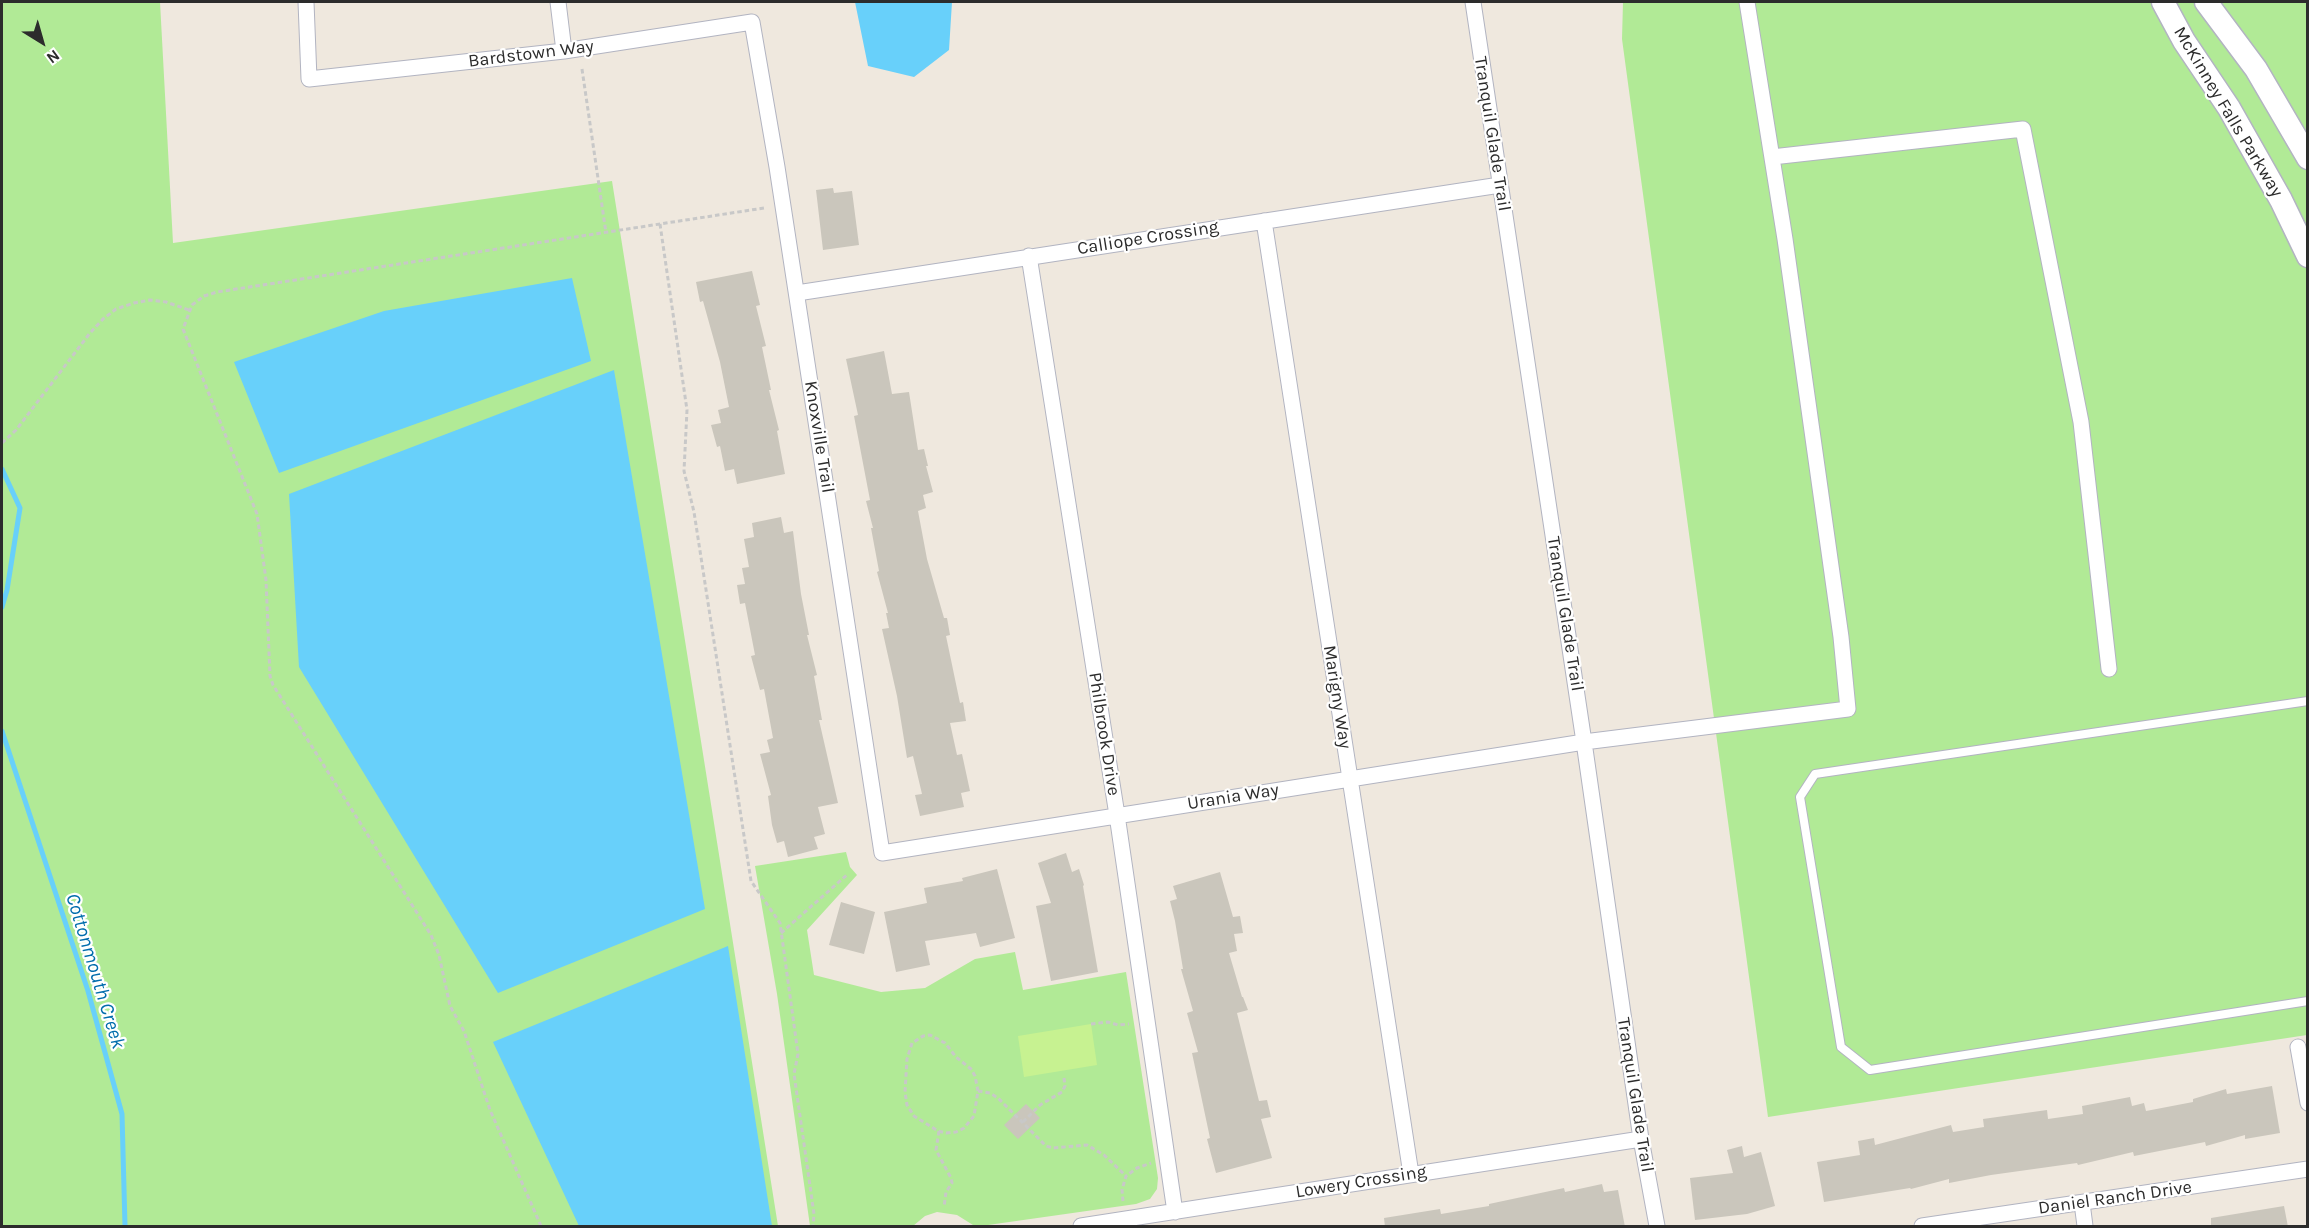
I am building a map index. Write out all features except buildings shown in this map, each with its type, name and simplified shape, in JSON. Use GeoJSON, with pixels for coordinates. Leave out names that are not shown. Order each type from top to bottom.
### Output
{"type":"FeatureCollection","features":[{"type":"Feature","properties":{"kind":"main road","name":"McKinney Falls Parkway"},"geometry":{"type":"LineString","coordinates":[[2163,2],[2184,41],[2229,108],[2281,200],[2307,256]]}},
{"type":"Feature","properties":{"kind":"main road"},"geometry":{"type":"LineString","coordinates":[[2206,2],[2256,69],[2307,158]]}},
{"type":"Feature","properties":{"kind":"street","name":"Bardstown Way"},"geometry":{"type":"LineString","coordinates":[[306,2],[309,80],[564,51],[752,22]]}},
{"type":"Feature","properties":{"kind":"street"},"geometry":{"type":"LineString","coordinates":[[558,2],[564,51]]}},
{"type":"Feature","properties":{"kind":"street","name":"Tranquil Glade Trail"},"geometry":{"type":"LineString","coordinates":[[1473,2],[1641,1139],[1657,1227]]}},
{"type":"Feature","properties":{"kind":"street"},"geometry":{"type":"LineString","coordinates":[[1747,2],[1772,157],[2023,129],[2081,422],[2109,669]]}},
{"type":"Feature","properties":{"kind":"street","name":"Knoxville Trail"},"geometry":{"type":"LineString","coordinates":[[752,22],[797,293],[882,853]]}},
{"type":"Feature","properties":{"kind":"street","name":"Urania Way"},"geometry":{"type":"LineString","coordinates":[[882,853],[1584,742],[1848,709],[1833,579],[1772,157]]}},
{"type":"Feature","properties":{"kind":"street","name":"Calliope Crossing"},"geometry":{"type":"LineString","coordinates":[[797,293],[1500,185]]}},
{"type":"Feature","properties":{"kind":"street","name":"Marigny Way"},"geometry":{"type":"LineString","coordinates":[[1264,221],[1411,1174]]}},
{"type":"Feature","properties":{"kind":"street","name":"Philbrook Drive"},"geometry":{"type":"LineString","coordinates":[[1029,256],[1117,815],[1175,1212]]}},
{"type":"Feature","properties":{"kind":"street"},"geometry":{"type":"LineString","coordinates":[[2298,1047],[2307,1103]]}},
{"type":"Feature","properties":{"kind":"street","name":"Lowery Crossing"},"geometry":{"type":"LineString","coordinates":[[1081,1227],[1641,1139]]}},
{"type":"Feature","properties":{"kind":"street","name":"Daniel Ranch Drive"},"geometry":{"type":"LineString","coordinates":[[1922,1227],[2307,1169]]}},
{"type":"Feature","properties":{"kind":"street"},"geometry":{"type":"LineString","coordinates":[[2082,1203],[2085,1227]]}},
{"type":"Feature","properties":{"kind":"lane"},"geometry":{"type":"LineString","coordinates":[[2307,701],[1815,774],[1800,796],[1841,1047],[1870,1070],[2307,1001]]}},
{"type":"Feature","properties":{"kind":"path"},"geometry":{"type":"LineString","coordinates":[[582,69],[606,233]]}},
{"type":"Feature","properties":{"kind":"path"},"geometry":{"type":"LineString","coordinates":[[541,1227],[490,1110],[464,1031],[448,1000],[439,955],[431,935],[273,685],[270,676],[267,580],[257,514],[183,329],[192,305],[204,296],[217,292],[764,208]]}},
{"type":"Feature","properties":{"kind":"path"},"geometry":{"type":"LineString","coordinates":[[660,224],[687,410],[684,471],[694,512],[752,881],[780,923],[798,1054],[794,1074],[814,1214],[813,1227]]}},
{"type":"Feature","properties":{"kind":"path"},"geometry":{"type":"LineString","coordinates":[[2,443],[16,430],[90,333],[116,309],[150,300],[166,302],[190,310]]}},
{"type":"Feature","properties":{"kind":"path"},"geometry":{"type":"LineString","coordinates":[[781,933],[848,874]]}},
{"type":"Feature","properties":{"kind":"path"},"geometry":{"type":"LineString","coordinates":[[1091,1024],[1129,1024]]}},
{"type":"Feature","properties":{"kind":"path"},"geometry":{"type":"LineString","coordinates":[[930,1035],[945,1043],[956,1057],[971,1069],[978,1091],[974,1116],[970,1123],[956,1132],[939,1131],[914,1116],[907,1105],[907,1059],[912,1043],[923,1036],[930,1035]]}},
{"type":"Feature","properties":{"kind":"path"},"geometry":{"type":"LineString","coordinates":[[1023,1122],[1040,1105],[1062,1092],[1065,1086],[1064,1078]]}},
{"type":"Feature","properties":{"kind":"path"},"geometry":{"type":"LineString","coordinates":[[978,1091],[990,1093],[998,1098],[1046,1146],[1053,1148],[1087,1145],[1096,1149],[1126,1176]]}},
{"type":"Feature","properties":{"kind":"path"},"geometry":{"type":"LineString","coordinates":[[939,1131],[936,1150],[952,1183],[946,1192],[944,1207]]}},
{"type":"Feature","properties":{"kind":"path"},"geometry":{"type":"LineString","coordinates":[[1123,1201],[1122,1183],[1126,1176],[1137,1168],[1151,1163]]}},
{"type":"Feature","properties":{"kind":"green space"},"geometry":{"type":"Polygon","coordinates":[[[2,2],[160,2],[173,243],[612,181],[778,1226],[2,1226],[2,2]]]}},
{"type":"Feature","properties":{"kind":"green space"},"geometry":{"type":"Polygon","coordinates":[[[1623,2],[2307,2],[2307,1035],[1768,1117],[1622,39],[1623,2]]]}},
{"type":"Feature","properties":{"kind":"green space"},"geometry":{"type":"Polygon","coordinates":[[[846,852],[850,867],[857,875],[807,930],[814,975],[881,992],[925,988],[975,959],[1015,952],[1023,990],[1126,972],[1158,1178],[1157,1189],[1150,1199],[1136,1204],[981,1226],[973,1225],[957,1215],[937,1212],[925,1216],[913,1226],[810,1226],[777,994],[755,866],[846,852]]]}},
{"type":"Feature","properties":{"kind":"green space"},"geometry":{"type":"Polygon","coordinates":[[[1091,1024],[1097,1065],[1024,1077],[1018,1036],[1091,1024]]]}},
{"type":"Feature","properties":{"kind":"water"},"geometry":{"type":"Polygon","coordinates":[[[855,2],[952,2],[949,50],[914,77],[868,66],[855,2]]]}},
{"type":"Feature","properties":{"kind":"water"},"geometry":{"type":"Polygon","coordinates":[[[572,278],[591,361],[279,473],[234,362],[384,311],[572,278]]]}},
{"type":"Feature","properties":{"kind":"water"},"geometry":{"type":"Polygon","coordinates":[[[614,370],[705,909],[498,993],[299,667],[289,494],[614,370]]]}},
{"type":"Feature","properties":{"kind":"water"},"geometry":{"type":"Polygon","coordinates":[[[728,946],[772,1226],[579,1226],[493,1042],[728,946]]]}},
{"type":"Feature","properties":{"kind":"waterway","name":"Cottonmouth Creek"},"geometry":{"type":"LineString","coordinates":[[2,469],[20,508],[7,590],[2,607]]}},
{"type":"Feature","properties":{"kind":"waterway","name":"Cottonmouth Creek"},"geometry":{"type":"LineString","coordinates":[[2,731],[88,991],[122,1114],[125,1226]]}}]}
